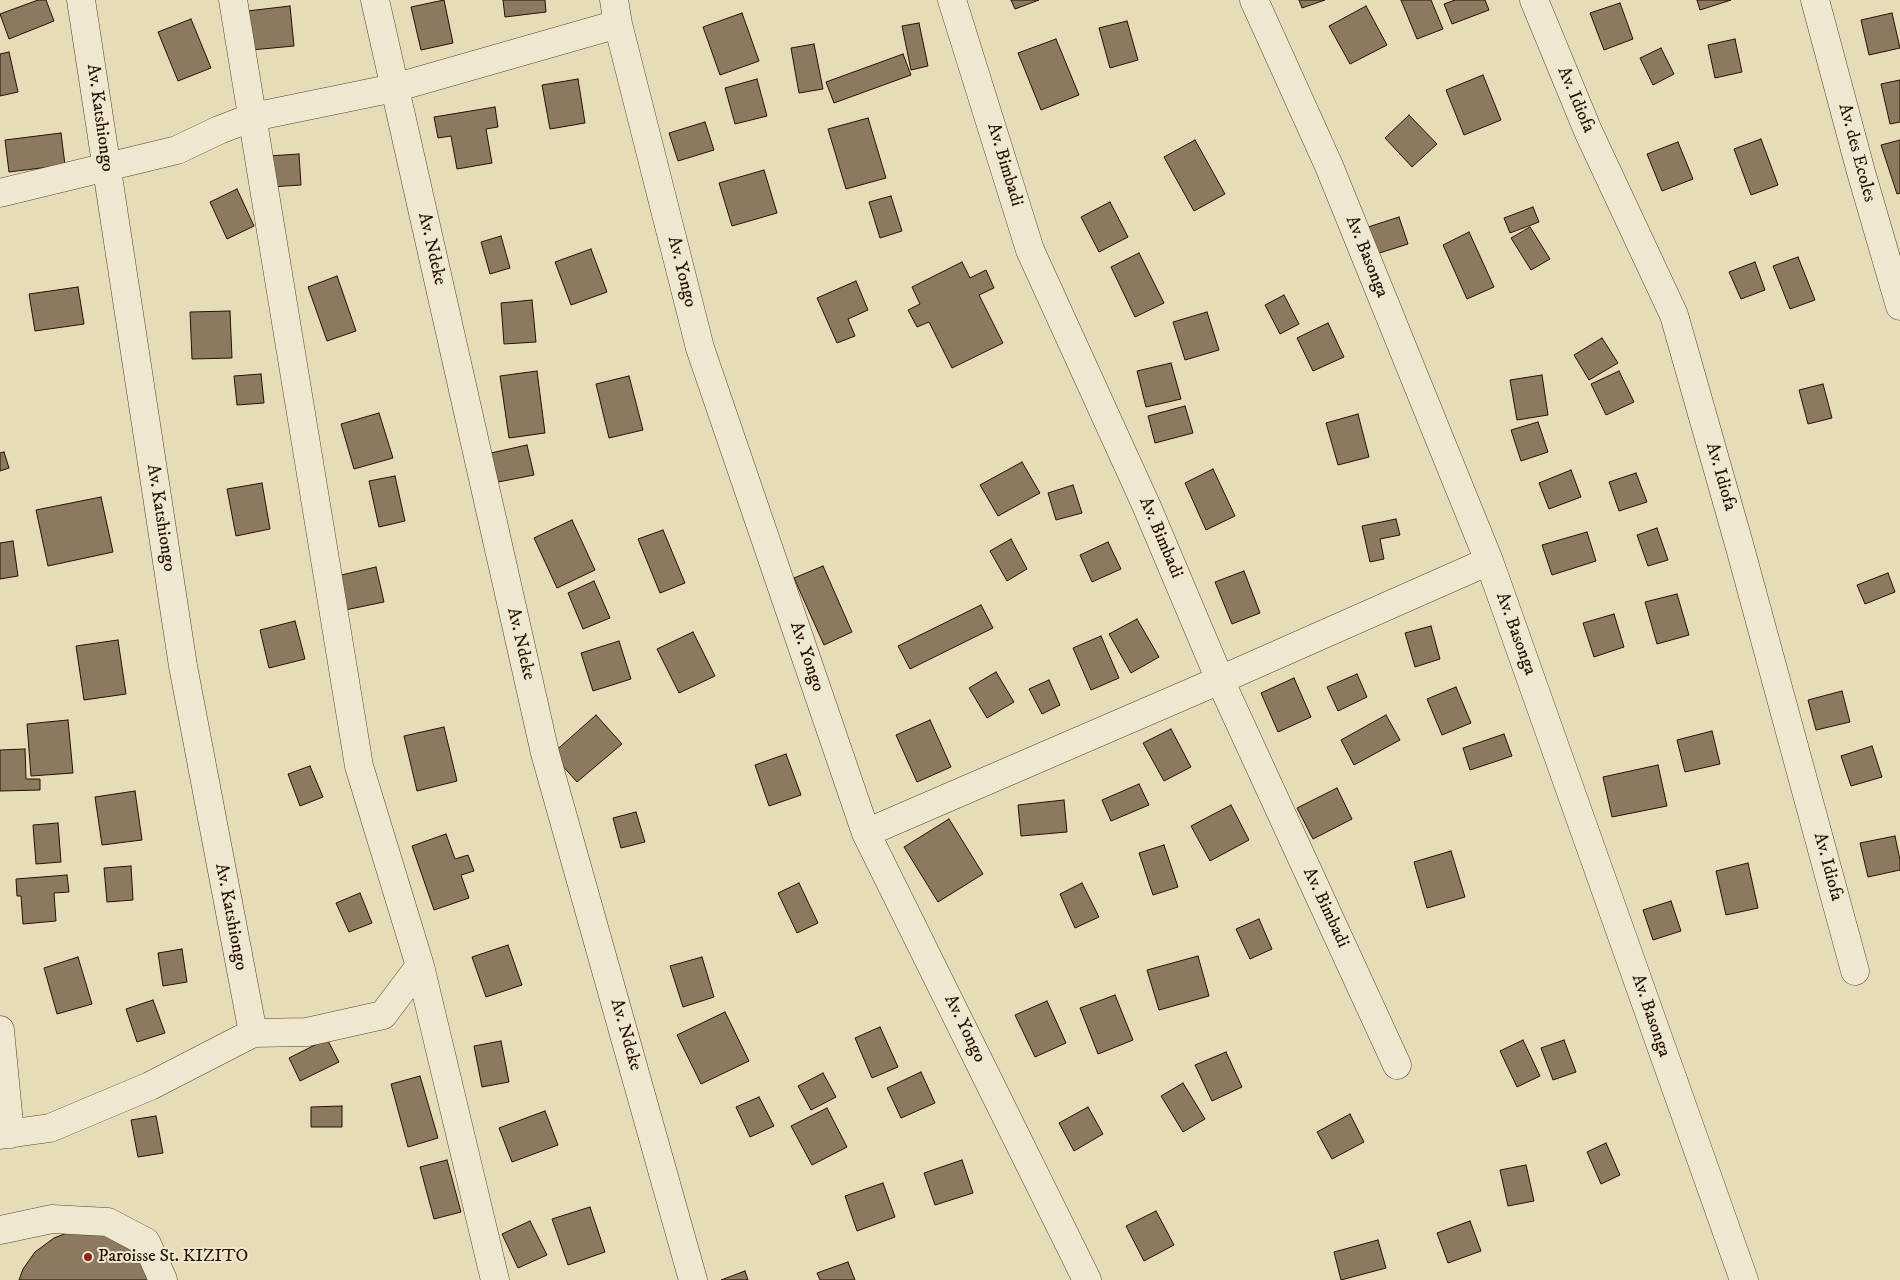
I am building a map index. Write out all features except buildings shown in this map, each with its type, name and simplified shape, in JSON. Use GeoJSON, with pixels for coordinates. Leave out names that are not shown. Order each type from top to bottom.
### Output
{"type":"FeatureCollection","features":[{"type":"Feature","properties":{"kind":"street","name":"Av. Katshiongo"},"geometry":{"type":"LineString","coordinates":[[81,0],[183,666],[252,1033]]}},
{"type":"Feature","properties":{"kind":"street"},"geometry":{"type":"LineString","coordinates":[[233,0],[359,766],[420,966],[495,1280]]}},
{"type":"Feature","properties":{"kind":"street","name":"Av. Ndeke"},"geometry":{"type":"LineString","coordinates":[[376,0],[394,88],[545,753],[693,1280]]}},
{"type":"Feature","properties":{"kind":"street","name":"Av. Bimbadi"},"geometry":{"type":"LineString","coordinates":[[952,0],[1030,250],[1148,507],[1220,680],[1397,1065]]}},
{"type":"Feature","properties":{"kind":"street","name":"Av. Basonga"},"geometry":{"type":"LineString","coordinates":[[1254,0],[1329,166],[1489,561],[1744,1280]]}},
{"type":"Feature","properties":{"kind":"street","name":"Av. Idiofa"},"geometry":{"type":"LineString","coordinates":[[1534,0],[1588,131],[1674,315],[1739,544],[1855,971]]}},
{"type":"Feature","properties":{"kind":"street","name":"Av. des Ecoles"},"geometry":{"type":"LineString","coordinates":[[1815,0],[1861,172],[1900,306]]}},
{"type":"Feature","properties":{"kind":"street"},"geometry":{"type":"LineString","coordinates":[[0,192],[177,150],[219,130],[253,117],[394,88],[616,12]]}},
{"type":"Feature","properties":{"kind":"street","name":"Av. Yongo"},"geometry":{"type":"LineString","coordinates":[[616,12],[700,348],[866,833],[1087,1280]]}},
{"type":"Feature","properties":{"kind":"street"},"geometry":{"type":"LineString","coordinates":[[866,833],[1489,561]]}},
{"type":"Feature","properties":{"kind":"street"},"geometry":{"type":"LineString","coordinates":[[0,1030],[5,1135],[50,1128],[150,1086],[252,1033],[307,1032],[383,1015],[420,966]]}},
{"type":"Feature","properties":{"kind":"street"},"geometry":{"type":"LineString","coordinates":[[0,1230],[52,1219],[108,1222],[146,1242],[163,1280]]}},
{"type":"Feature","properties":{"kind":"place","name":"Paroisse St. KIZITO"},"geometry":{"type":"Point","coordinates":[88,1257]}}]}
